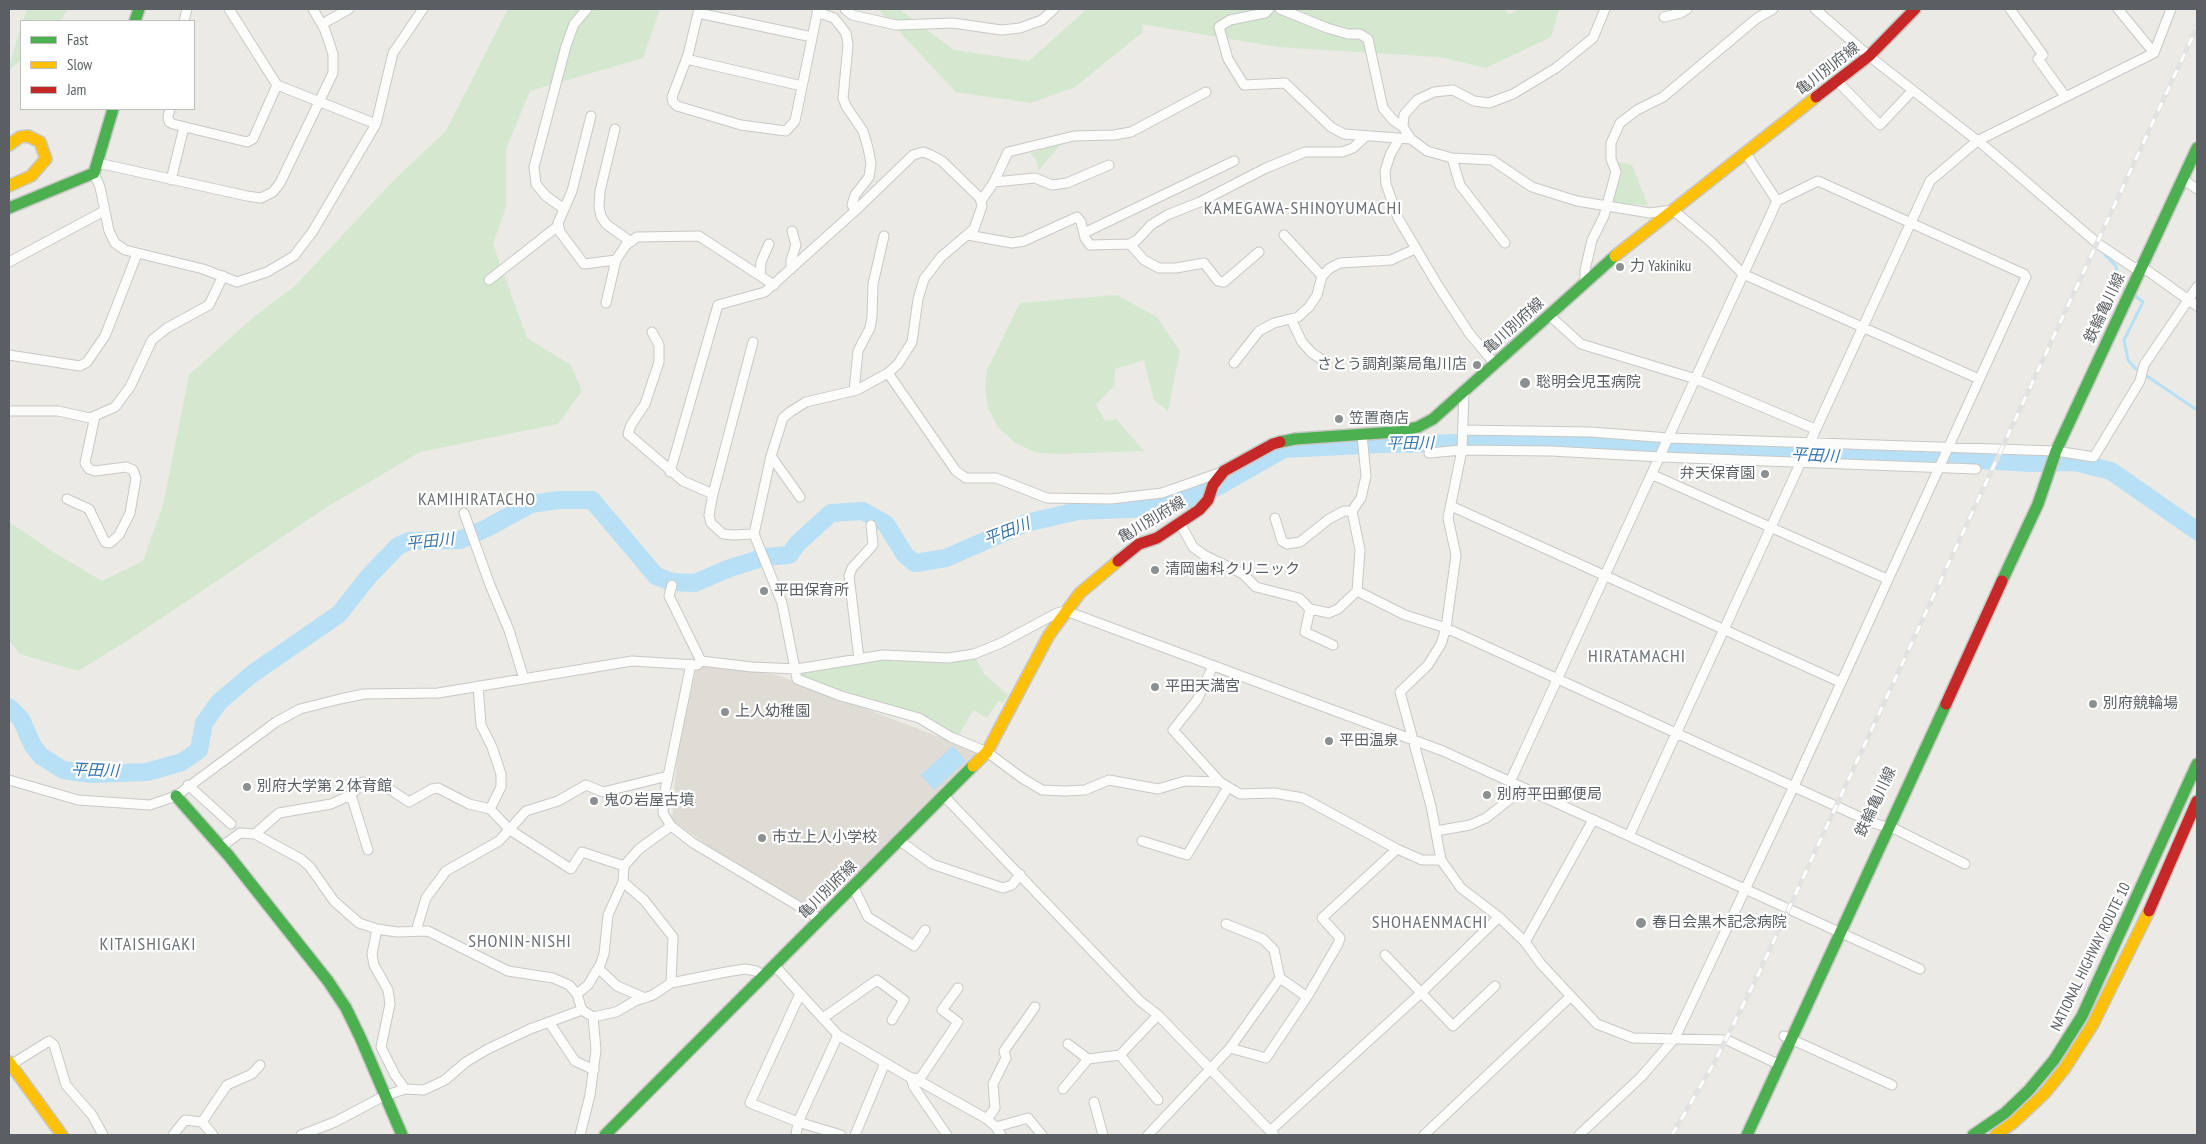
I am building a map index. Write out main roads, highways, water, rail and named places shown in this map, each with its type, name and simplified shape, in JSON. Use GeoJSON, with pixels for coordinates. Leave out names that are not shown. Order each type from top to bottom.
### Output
{"type":"FeatureCollection","features":[{"type":"Feature","properties":{"kind":"main road","name":"亀川別府線"},"geometry":{"type":"LineString","coordinates":[[605,1135],[987,752],[1049,635],[1080,593],[1120,557],[1199,510],[1208,500],[1213,484],[1224,471],[1273,444],[1295,439],[1362,438],[1418,427],[1433,419],[1586,281],[1745,152],[1868,56],[1915,9]]}},
{"type":"Feature","properties":{"kind":"main road"},"geometry":{"type":"LineString","coordinates":[[9,208],[96,168],[112,110]]}},
{"type":"Feature","properties":{"kind":"main road"},"geometry":{"type":"LineString","coordinates":[[9,145],[20,137],[28,136],[40,142],[46,159],[31,176],[9,186]]}},
{"type":"Feature","properties":{"kind":"main road","name":"鉄輪亀川線"},"geometry":{"type":"LineString","coordinates":[[1738,1135],[1788,1038],[2032,501],[2044,482],[2055,453],[2197,148]]}},
{"type":"Feature","properties":{"kind":"main road","name":"NATIONAL HIGHWAY ROUTE 10"},"geometry":{"type":"LineString","coordinates":[[1972,1135],[2005,1113],[2029,1090],[2054,1060],[2082,1016],[2122,933],[2197,764]]}},
{"type":"Feature","properties":{"kind":"main road"},"geometry":{"type":"LineString","coordinates":[[176,796],[318,966],[346,1008],[402,1135]]}},
{"type":"Feature","properties":{"kind":"main road","name":"NATIONAL HIGHWAY ROUTE 10"},"geometry":{"type":"LineString","coordinates":[[1996,1135],[2014,1122],[2044,1094],[2065,1068],[2093,1024],[2136,940],[2197,801]]}},
{"type":"Feature","properties":{"kind":"main road","name":"鉄輪亀川線"},"geometry":{"type":"LineString","coordinates":[[1747,1135],[1776,1063]]}},
{"type":"Feature","properties":{"kind":"main road"},"geometry":{"type":"LineString","coordinates":[[9,1064],[62,1135]]}},
{"type":"Feature","properties":{"kind":"water"},"geometry":{"type":"Polygon","coordinates":[[[953,746],[966,761],[934,790],[921,775],[953,746]]]}},
{"type":"Feature","properties":{"kind":"waterway"},"geometry":{"type":"LineString","coordinates":[[2105,255],[2116,266],[2118,285],[2127,291]]}},
{"type":"Feature","properties":{"kind":"waterway"},"geometry":{"type":"LineString","coordinates":[[2134,295],[2143,302],[2124,340],[2128,360],[2135,368],[2197,410]]}},
{"type":"Feature","properties":{"kind":"waterway","name":"平田川"},"geometry":{"type":"LineString","coordinates":[[9,707],[21,719],[33,746],[41,756],[63,770],[91,774],[147,772],[182,762],[199,750],[204,723],[219,702],[252,674],[339,614],[369,576],[398,546],[409,541],[460,540],[487,528],[531,504],[559,500],[592,500],[656,576],[672,582],[695,583],[730,568],[765,557],[789,555],[798,543],[831,513],[863,511],[886,524],[905,555],[915,563],[946,558],[1026,523],[1078,511],[1153,508],[1192,498],[1219,486],[1284,449],[1382,444],[1553,442],[1691,447],[1825,457],[1961,459],[2031,463],[2075,462],[2111,471],[2197,531]]}},
{"type":"Feature","properties":{"kind":"railway"},"geometry":{"type":"LineString","coordinates":[[1672,1135],[1714,1063],[1758,975],[2197,27]]}},
{"type":"Feature","properties":{"kind":"place","name":"力 Yakiniku"},"geometry":{"type":"Point","coordinates":[1620,267]}},
{"type":"Feature","properties":{"kind":"place","name":"さとう調剤薬局亀川店"},"geometry":{"type":"Point","coordinates":[1477,365]}},
{"type":"Feature","properties":{"kind":"place","name":"聡明会児玉病院"},"geometry":{"type":"Point","coordinates":[1525,383]}},
{"type":"Feature","properties":{"kind":"place","name":"笠置商店"},"geometry":{"type":"Point","coordinates":[1339,419]}},
{"type":"Feature","properties":{"kind":"place","name":"弁天保育園"},"geometry":{"type":"Point","coordinates":[1765,474]}},
{"type":"Feature","properties":{"kind":"place","name":"清岡歯科クリニック"},"geometry":{"type":"Point","coordinates":[1155,570]}},
{"type":"Feature","properties":{"kind":"place","name":"平田保育所"},"geometry":{"type":"Point","coordinates":[764,591]}},
{"type":"Feature","properties":{"kind":"place","name":"平田天満宮"},"geometry":{"type":"Point","coordinates":[1155,687]}},
{"type":"Feature","properties":{"kind":"place","name":"別府競輪場"},"geometry":{"type":"Point","coordinates":[2093,704]}},
{"type":"Feature","properties":{"kind":"place","name":"上人幼稚園"},"geometry":{"type":"Point","coordinates":[725,712]}},
{"type":"Feature","properties":{"kind":"place","name":"平田温泉"},"geometry":{"type":"Point","coordinates":[1329,741]}},
{"type":"Feature","properties":{"kind":"place","name":"別府大学第２体育館"},"geometry":{"type":"Point","coordinates":[247,787]}},
{"type":"Feature","properties":{"kind":"place","name":"別府平田郵便局"},"geometry":{"type":"Point","coordinates":[1487,795]}},
{"type":"Feature","properties":{"kind":"place","name":"鬼の岩屋古墳"},"geometry":{"type":"Point","coordinates":[594,801]}},
{"type":"Feature","properties":{"kind":"place","name":"市立上人小学校"},"geometry":{"type":"Point","coordinates":[762,838]}},
{"type":"Feature","properties":{"kind":"place","name":"春日会黒木記念病院"},"geometry":{"type":"Point","coordinates":[1641,923]}},
{"type":"Feature","properties":{"kind":"district","name":"KAMEGAWA-SHINOYUMACHI"},"geometry":{"type":"Point","coordinates":[1303,209]}},
{"type":"Feature","properties":{"kind":"district","name":"KAMIHIRATACHO"},"geometry":{"type":"Point","coordinates":[477,500]}},
{"type":"Feature","properties":{"kind":"district","name":"HIRATAMACHI"},"geometry":{"type":"Point","coordinates":[1637,657]}},
{"type":"Feature","properties":{"kind":"district","name":"SHOHAENMACHI"},"geometry":{"type":"Point","coordinates":[1430,923]}},
{"type":"Feature","properties":{"kind":"district","name":"SHONIN-NISHI"},"geometry":{"type":"Point","coordinates":[520,942]}},
{"type":"Feature","properties":{"kind":"district","name":"KITAISHIGAKI"},"geometry":{"type":"Point","coordinates":[148,945]}}]}
